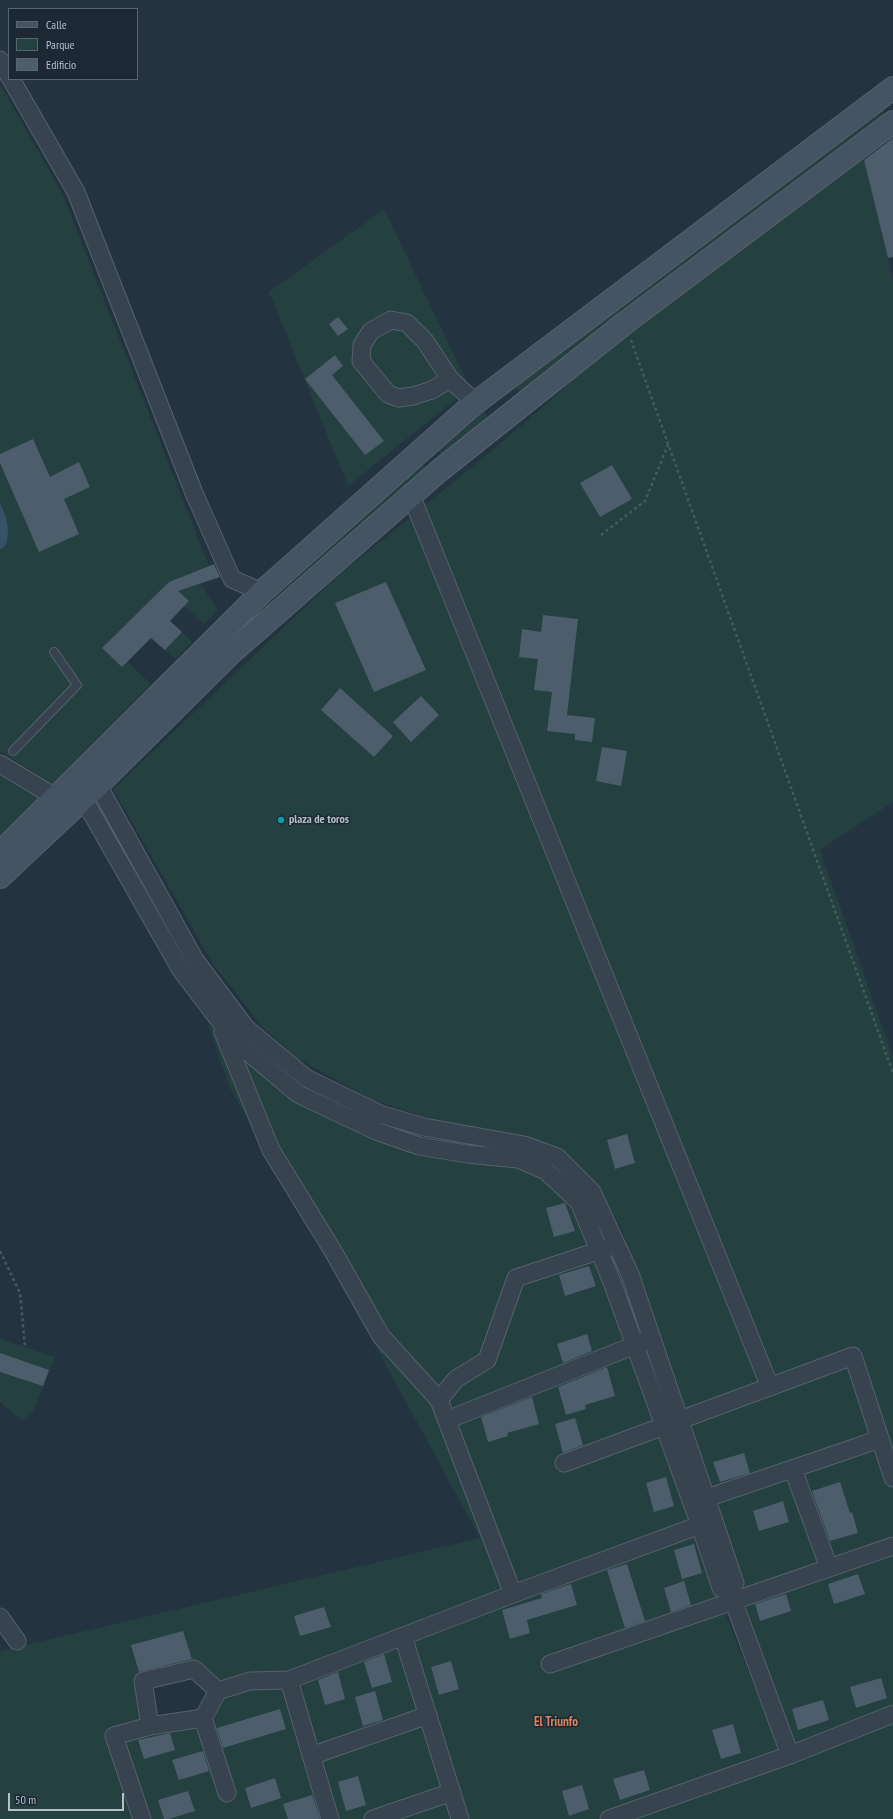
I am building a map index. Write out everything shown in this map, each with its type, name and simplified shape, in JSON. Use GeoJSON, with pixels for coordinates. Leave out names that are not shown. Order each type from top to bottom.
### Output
{"type":"FeatureCollection","features":[{"type":"Feature","properties":{"kind":"main road"},"geometry":{"type":"LineString","coordinates":[[0,853],[262,592],[387,479],[476,403],[893,88]]}},
{"type":"Feature","properties":{"kind":"main road"},"geometry":{"type":"LineString","coordinates":[[0,877],[91,791],[235,649],[439,471],[625,323],[893,122]]}},
{"type":"Feature","properties":{"kind":"street"},"geometry":{"type":"LineString","coordinates":[[0,60],[8,74]]}},
{"type":"Feature","properties":{"kind":"street"},"geometry":{"type":"LineString","coordinates":[[12,80],[76,192],[194,493],[232,579],[262,592]]}},
{"type":"Feature","properties":{"kind":"street"},"geometry":{"type":"LineString","coordinates":[[450,379],[432,390],[413,396],[400,398],[388,394],[361,361],[362,345],[371,331],[391,320],[407,323],[425,341],[450,379],[476,403]]}},
{"type":"Feature","properties":{"kind":"street"},"geometry":{"type":"LineString","coordinates":[[411,495],[770,1387]]}},
{"type":"Feature","properties":{"kind":"street"},"geometry":{"type":"LineString","coordinates":[[0,764],[55,797]]}},
{"type":"Feature","properties":{"kind":"street"},"geometry":{"type":"LineString","coordinates":[[91,791],[181,970],[235,1041],[298,1094],[376,1131],[419,1146],[467,1154],[518,1159],[546,1172],[579,1202],[600,1251],[635,1345],[672,1423]]}},
{"type":"Feature","properties":{"kind":"street"},"geometry":{"type":"LineString","coordinates":[[91,791],[195,960],[246,1028],[306,1078],[380,1114],[424,1127],[524,1145],[557,1157],[592,1192],[630,1274],[652,1338],[672,1423],[699,1501],[734,1583],[732,1595],[790,1755]]}},
{"type":"Feature","properties":{"kind":"street"},"geometry":{"type":"LineString","coordinates":[[218,1019],[271,1150],[333,1251],[382,1336],[439,1400],[513,1594]]}},
{"type":"Feature","properties":{"kind":"street"},"geometry":{"type":"LineString","coordinates":[[439,1400],[456,1378],[487,1360],[516,1278],[616,1245]]}},
{"type":"Feature","properties":{"kind":"street"},"geometry":{"type":"LineString","coordinates":[[447,1420],[652,1338]]}},
{"type":"Feature","properties":{"kind":"street"},"geometry":{"type":"LineString","coordinates":[[564,1463],[853,1356],[893,1478]]}},
{"type":"Feature","properties":{"kind":"street"},"geometry":{"type":"LineString","coordinates":[[699,1501],[880,1439]]}},
{"type":"Feature","properties":{"kind":"street"},"geometry":{"type":"LineString","coordinates":[[793,1469],[829,1568]]}},
{"type":"Feature","properties":{"kind":"street"},"geometry":{"type":"LineString","coordinates":[[699,1501],[700,1526],[721,1588],[732,1595]]}},
{"type":"Feature","properties":{"kind":"street"},"geometry":{"type":"LineString","coordinates":[[227,1793],[203,1718],[218,1691],[250,1681],[289,1680],[513,1594],[700,1526]]}},
{"type":"Feature","properties":{"kind":"street"},"geometry":{"type":"LineString","coordinates":[[550,1664],[732,1595],[829,1568],[893,1546]]}},
{"type":"Feature","properties":{"kind":"street"},"geometry":{"type":"LineString","coordinates":[[0,1617],[17,1641]]}},
{"type":"Feature","properties":{"kind":"street"},"geometry":{"type":"LineString","coordinates":[[403,1636],[460,1819]]}},
{"type":"Feature","properties":{"kind":"street"},"geometry":{"type":"LineString","coordinates":[[150,1726],[143,1681],[194,1669],[218,1691]]}},
{"type":"Feature","properties":{"kind":"street"},"geometry":{"type":"LineString","coordinates":[[289,1680],[330,1819]]}},
{"type":"Feature","properties":{"kind":"street"},"geometry":{"type":"LineString","coordinates":[[609,1819],[790,1755],[893,1714]]}},
{"type":"Feature","properties":{"kind":"street"},"geometry":{"type":"LineString","coordinates":[[311,1756],[428,1715]]}},
{"type":"Feature","properties":{"kind":"street"},"geometry":{"type":"LineString","coordinates":[[142,1819],[114,1736],[150,1726],[203,1718]]}},
{"type":"Feature","properties":{"kind":"street"},"geometry":{"type":"LineString","coordinates":[[373,1819],[452,1792]]}},
{"type":"Feature","properties":{"kind":"lane"},"geometry":{"type":"LineString","coordinates":[[12,751],[76,685],[54,652]]}},
{"type":"Feature","properties":{"kind":"path"},"geometry":{"type":"LineString","coordinates":[[625,323],[893,1073]]}},
{"type":"Feature","properties":{"kind":"path"},"geometry":{"type":"LineString","coordinates":[[601,535],[645,500],[669,445]]}},
{"type":"Feature","properties":{"kind":"path"},"geometry":{"type":"LineString","coordinates":[[0,1251],[20,1293],[25,1347]]}},
{"type":"Feature","properties":{"kind":"green space"},"geometry":{"type":"Polygon","coordinates":[[[0,84],[62,193],[209,566],[185,575],[189,587],[200,583],[218,610],[204,624],[184,606],[170,620],[192,642],[175,659],[151,638],[128,662],[151,684],[52,784],[0,751],[0,84]]]}},
{"type":"Feature","properties":{"kind":"green space"},"geometry":{"type":"Polygon","coordinates":[[[881,106],[888,117],[521,394],[514,384],[881,106]]]}},
{"type":"Feature","properties":{"kind":"green space"},"geometry":{"type":"Polygon","coordinates":[[[864,159],[893,280],[893,802],[820,850],[893,1057],[893,1452],[861,1350],[686,1412],[622,1230],[597,1185],[562,1151],[434,1120],[370,1099],[297,1058],[263,1028],[213,964],[113,789],[339,575],[494,449],[633,328],[864,159]]]}},
{"type":"Feature","properties":{"kind":"green space"},"geometry":{"type":"Polygon","coordinates":[[[384,209],[470,388],[348,486],[269,292],[384,209]]]}},
{"type":"Feature","properties":{"kind":"green space"},"geometry":{"type":"Polygon","coordinates":[[[484,411],[490,419],[443,457],[436,448],[484,411]]]}},
{"type":"Feature","properties":{"kind":"green space"},"geometry":{"type":"Polygon","coordinates":[[[421,462],[428,470],[261,615],[255,609],[421,462]]]}},
{"type":"Feature","properties":{"kind":"green space"},"geometry":{"type":"Polygon","coordinates":[[[0,771],[40,798],[0,839],[0,771]]]}},
{"type":"Feature","properties":{"kind":"green space"},"geometry":{"type":"Polygon","coordinates":[[[208,1024],[272,1082],[354,1129],[510,1164],[551,1182],[571,1204],[593,1249],[514,1275],[485,1358],[435,1399],[508,1591],[288,1675],[219,1686],[196,1666],[139,1679],[147,1723],[112,1733],[138,1819],[0,1819],[0,1651],[480,1538],[332,1266],[231,1090],[208,1024]]]}},
{"type":"Feature","properties":{"kind":"green space"},"geometry":{"type":"Polygon","coordinates":[[[595,1256],[628,1344],[449,1416],[443,1401],[459,1381],[491,1362],[520,1282],[595,1256]]]}},
{"type":"Feature","properties":{"kind":"green space"},"geometry":{"type":"Polygon","coordinates":[[[0,1339],[55,1357],[34,1410],[22,1421],[0,1402],[0,1339]]]}},
{"type":"Feature","properties":{"kind":"green space"},"geometry":{"type":"Polygon","coordinates":[[[630,1351],[695,1524],[515,1588],[451,1422],[630,1351]]]}},
{"type":"Feature","properties":{"kind":"green space"},"geometry":{"type":"Polygon","coordinates":[[[857,1357],[877,1434],[710,1488],[686,1420],[857,1357]]]}},
{"type":"Feature","properties":{"kind":"green space"},"geometry":{"type":"Polygon","coordinates":[[[881,1442],[893,1473],[893,1540],[831,1561],[798,1471],[881,1442]]]}},
{"type":"Feature","properties":{"kind":"green space"},"geometry":{"type":"Polygon","coordinates":[[[791,1473],[824,1564],[741,1591],[710,1501],[791,1473]]]}},
{"type":"Feature","properties":{"kind":"green space"},"geometry":{"type":"Polygon","coordinates":[[[697,1532],[724,1610],[781,1753],[597,1819],[334,1819],[294,1683],[697,1532]]]}},
{"type":"Feature","properties":{"kind":"green space"},"geometry":{"type":"Polygon","coordinates":[[[893,1549],[893,1709],[792,1749],[739,1603],[893,1549]]]}},
{"type":"Feature","properties":{"kind":"green space"},"geometry":{"type":"Polygon","coordinates":[[[285,1684],[326,1819],[149,1819],[119,1738],[207,1718],[220,1694],[253,1685],[285,1684]]]}},
{"type":"Feature","properties":{"kind":"green space"},"geometry":{"type":"Polygon","coordinates":[[[893,1719],[893,1819],[621,1819],[893,1719]]]}},
{"type":"Feature","properties":{"kind":"water"},"geometry":{"type":"Polygon","coordinates":[[[0,503],[6,517],[8,529],[7,542],[3,548],[0,549],[0,503]]]}},
{"type":"Feature","properties":{"kind":"building"},"geometry":{"type":"Polygon","coordinates":[[[893,138],[893,257],[888,258],[864,160],[893,138]]]}},
{"type":"Feature","properties":{"kind":"building"},"geometry":{"type":"Polygon","coordinates":[[[338,317],[348,329],[338,336],[329,324],[338,317]]]}},
{"type":"Feature","properties":{"kind":"building"},"geometry":{"type":"Polygon","coordinates":[[[335,355],[343,366],[332,375],[384,441],[365,455],[305,379],[335,355]]]}},
{"type":"Feature","properties":{"kind":"building"},"geometry":{"type":"Polygon","coordinates":[[[33,439],[50,477],[79,462],[90,487],[64,499],[79,534],[39,552],[0,463],[0,454],[33,439]]]}},
{"type":"Feature","properties":{"kind":"building"},"geometry":{"type":"Polygon","coordinates":[[[612,465],[632,499],[600,517],[580,483],[612,465]]]}},
{"type":"Feature","properties":{"kind":"building"},"geometry":{"type":"Polygon","coordinates":[[[214,564],[220,577],[178,591],[189,601],[170,621],[182,632],[165,650],[151,638],[122,667],[102,648],[169,582],[214,564]]]}},
{"type":"Feature","properties":{"kind":"building"},"geometry":{"type":"Polygon","coordinates":[[[386,582],[426,670],[374,692],[335,603],[386,582]]]}},
{"type":"Feature","properties":{"kind":"building"},"geometry":{"type":"Polygon","coordinates":[[[543,615],[578,619],[567,715],[595,718],[592,742],[575,740],[575,734],[547,731],[552,692],[534,690],[538,659],[519,657],[522,629],[541,632],[543,615]]]}},
{"type":"Feature","properties":{"kind":"building"},"geometry":{"type":"Polygon","coordinates":[[[340,688],[393,736],[374,757],[321,710],[340,688]]]}},
{"type":"Feature","properties":{"kind":"building"},"geometry":{"type":"Polygon","coordinates":[[[421,696],[439,715],[411,742],[393,722],[421,696]]]}},
{"type":"Feature","properties":{"kind":"building"},"geometry":{"type":"Polygon","coordinates":[[[602,747],[627,751],[621,786],[596,781],[602,747]]]}},
{"type":"Feature","properties":{"kind":"building"},"geometry":{"type":"Polygon","coordinates":[[[627,1134],[635,1163],[615,1169],[607,1140],[627,1134]]]}},
{"type":"Feature","properties":{"kind":"building"},"geometry":{"type":"Polygon","coordinates":[[[565,1203],[575,1231],[554,1237],[546,1208],[565,1203]]]}},
{"type":"Feature","properties":{"kind":"building"},"geometry":{"type":"Polygon","coordinates":[[[589,1266],[596,1286],[565,1296],[559,1275],[589,1266]]]}},
{"type":"Feature","properties":{"kind":"building"},"geometry":{"type":"Polygon","coordinates":[[[587,1334],[592,1351],[563,1363],[557,1344],[587,1334]]]}},
{"type":"Feature","properties":{"kind":"building"},"geometry":{"type":"Polygon","coordinates":[[[0,1353],[49,1370],[43,1386],[0,1372],[0,1353]]]}},
{"type":"Feature","properties":{"kind":"building"},"geometry":{"type":"Polygon","coordinates":[[[607,1367],[615,1396],[585,1405],[586,1409],[566,1415],[558,1387],[607,1367]]]}},
{"type":"Feature","properties":{"kind":"building"},"geometry":{"type":"Polygon","coordinates":[[[532,1397],[539,1424],[507,1433],[508,1436],[488,1442],[481,1417],[532,1397]]]}},
{"type":"Feature","properties":{"kind":"building"},"geometry":{"type":"Polygon","coordinates":[[[575,1418],[583,1445],[563,1453],[555,1424],[575,1418]]]}},
{"type":"Feature","properties":{"kind":"building"},"geometry":{"type":"Polygon","coordinates":[[[744,1453],[750,1473],[720,1482],[713,1462],[744,1453]]]}},
{"type":"Feature","properties":{"kind":"building"},"geometry":{"type":"Polygon","coordinates":[[[666,1477],[674,1506],[654,1512],[646,1483],[666,1477]]]}},
{"type":"Feature","properties":{"kind":"building"},"geometry":{"type":"Polygon","coordinates":[[[840,1482],[850,1513],[852,1512],[858,1533],[830,1541],[812,1491],[840,1482]]]}},
{"type":"Feature","properties":{"kind":"building"},"geometry":{"type":"Polygon","coordinates":[[[783,1501],[789,1522],[759,1531],[753,1511],[783,1501]]]}},
{"type":"Feature","properties":{"kind":"building"},"geometry":{"type":"Polygon","coordinates":[[[694,1544],[702,1573],[682,1579],[674,1550],[694,1544]]]}},
{"type":"Feature","properties":{"kind":"building"},"geometry":{"type":"Polygon","coordinates":[[[627,1564],[645,1621],[625,1628],[607,1570],[627,1564]]]}},
{"type":"Feature","properties":{"kind":"building"},"geometry":{"type":"Polygon","coordinates":[[[858,1574],[865,1594],[834,1604],[828,1584],[858,1574]]]}},
{"type":"Feature","properties":{"kind":"building"},"geometry":{"type":"Polygon","coordinates":[[[684,1581],[691,1605],[671,1612],[664,1588],[684,1581]]]}},
{"type":"Feature","properties":{"kind":"building"},"geometry":{"type":"Polygon","coordinates":[[[571,1584],[577,1605],[527,1620],[530,1633],[510,1639],[502,1610],[542,1598],[541,1594],[571,1584]]]}},
{"type":"Feature","properties":{"kind":"building"},"geometry":{"type":"Polygon","coordinates":[[[786,1594],[791,1611],[760,1621],[755,1604],[786,1594]]]}},
{"type":"Feature","properties":{"kind":"building"},"geometry":{"type":"Polygon","coordinates":[[[324,1607],[331,1627],[300,1636],[294,1616],[324,1607]]]}},
{"type":"Feature","properties":{"kind":"building"},"geometry":{"type":"Polygon","coordinates":[[[183,1631],[192,1659],[139,1672],[131,1645],[183,1631]]]}},
{"type":"Feature","properties":{"kind":"building"},"geometry":{"type":"Polygon","coordinates":[[[384,1654],[392,1682],[372,1688],[364,1662],[384,1654]]]}},
{"type":"Feature","properties":{"kind":"building"},"geometry":{"type":"Polygon","coordinates":[[[451,1661],[459,1689],[439,1695],[431,1667],[451,1661]]]}},
{"type":"Feature","properties":{"kind":"building"},"geometry":{"type":"Polygon","coordinates":[[[338,1672],[345,1699],[325,1705],[318,1680],[338,1672]]]}},
{"type":"Feature","properties":{"kind":"building"},"geometry":{"type":"Polygon","coordinates":[[[881,1678],[887,1698],[856,1708],[850,1687],[881,1678]]]}},
{"type":"Feature","properties":{"kind":"building"},"geometry":{"type":"Polygon","coordinates":[[[375,1691],[383,1720],[363,1726],[355,1697],[375,1691]]]}},
{"type":"Feature","properties":{"kind":"building"},"geometry":{"type":"Polygon","coordinates":[[[823,1700],[829,1720],[798,1730],[792,1709],[823,1700]]]}},
{"type":"Feature","properties":{"kind":"building"},"geometry":{"type":"Polygon","coordinates":[[[280,1709],[286,1729],[223,1748],[217,1728],[280,1709]]]}},
{"type":"Feature","properties":{"kind":"building"},"geometry":{"type":"Polygon","coordinates":[[[733,1724],[741,1753],[721,1759],[712,1730],[733,1724]]]}},
{"type":"Feature","properties":{"kind":"building"},"geometry":{"type":"Polygon","coordinates":[[[170,1733],[175,1750],[144,1759],[138,1740],[170,1733]]]}},
{"type":"Feature","properties":{"kind":"building"},"geometry":{"type":"Polygon","coordinates":[[[203,1751],[209,1771],[179,1780],[172,1760],[203,1751]]]}},
{"type":"Feature","properties":{"kind":"building"},"geometry":{"type":"Polygon","coordinates":[[[644,1770],[650,1790],[620,1800],[613,1779],[644,1770]]]}},
{"type":"Feature","properties":{"kind":"building"},"geometry":{"type":"Polygon","coordinates":[[[358,1776],[366,1805],[346,1811],[338,1782],[358,1776]]]}},
{"type":"Feature","properties":{"kind":"building"},"geometry":{"type":"Polygon","coordinates":[[[275,1778],[281,1798],[251,1808],[245,1788],[275,1778]]]}},
{"type":"Feature","properties":{"kind":"building"},"geometry":{"type":"Polygon","coordinates":[[[582,1785],[589,1809],[569,1816],[562,1791],[582,1785]]]}},
{"type":"Feature","properties":{"kind":"building"},"geometry":{"type":"Polygon","coordinates":[[[188,1791],[195,1811],[169,1819],[164,1819],[158,1800],[188,1791]]]}},
{"type":"Feature","properties":{"kind":"building"},"geometry":{"type":"Polygon","coordinates":[[[312,1795],[320,1819],[288,1819],[283,1804],[312,1795]]]}},
{"type":"Feature","properties":{"kind":"place","name":"plaza de toros"},"geometry":{"type":"Point","coordinates":[281,820]}},
{"type":"Feature","properties":{"kind":"district","name":"El Triunfo"},"geometry":{"type":"Point","coordinates":[556,1722]}}]}
